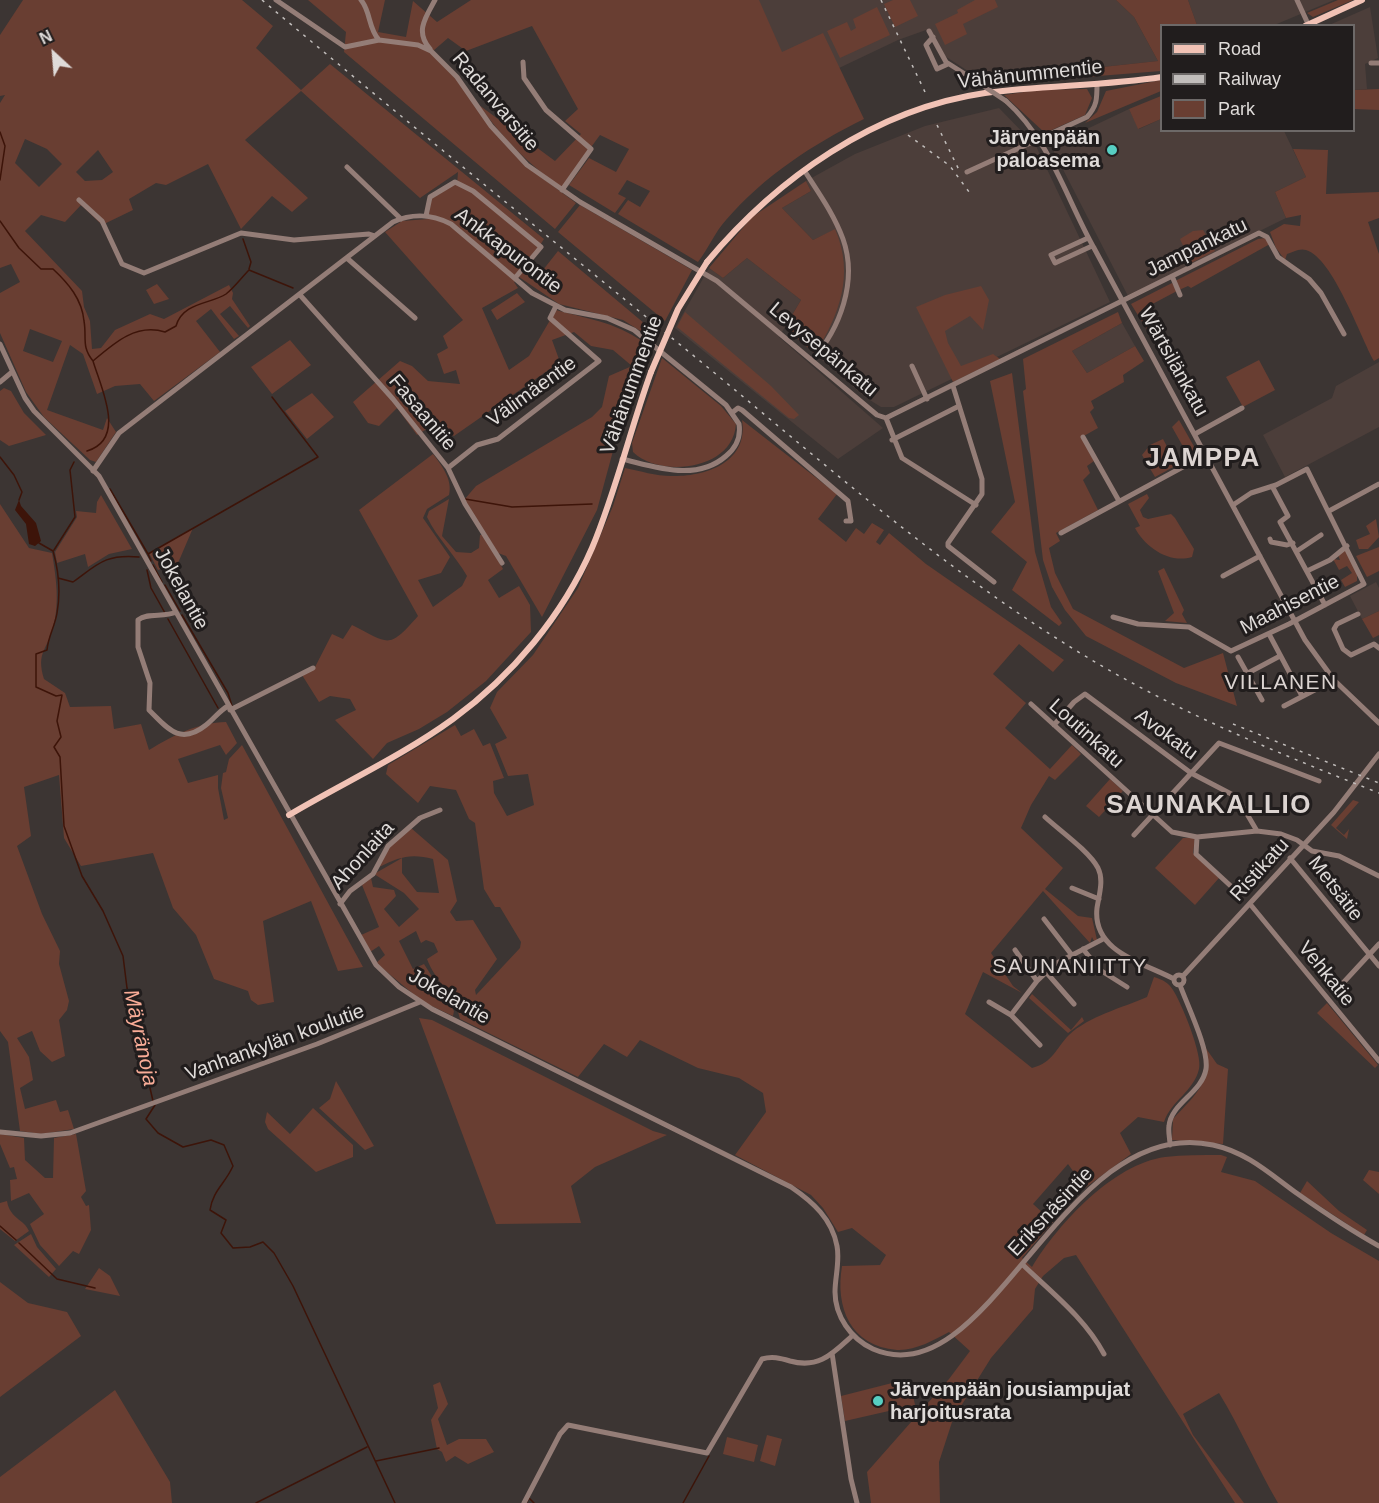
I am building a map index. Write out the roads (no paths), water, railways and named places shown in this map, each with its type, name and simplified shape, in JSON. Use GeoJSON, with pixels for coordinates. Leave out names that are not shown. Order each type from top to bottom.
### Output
{"type":"FeatureCollection","features":[{"type":"Feature","properties":{"kind":"main road"},"geometry":{"type":"LineString","coordinates":[[1309,24],[1362,0]]}},
{"type":"Feature","properties":{"kind":"main road","name":"Vähänummentie"},"geometry":{"type":"LineString","coordinates":[[289,815],[453,719],[509,669],[560,609],[578,579],[605,515],[651,372],[678,309],[707,262],[740,224],[804,170],[857,137],[918,108],[984,93],[1160,77]]}},
{"type":"Feature","properties":{"kind":"street","name":"Radanvarsitie"},"geometry":{"type":"LineString","coordinates":[[276,0],[345,47],[379,40],[418,45],[431,51],[457,77],[507,144],[527,165],[580,202]]}},
{"type":"Feature","properties":{"kind":"street"},"geometry":{"type":"LineString","coordinates":[[361,0],[369,13],[372,29],[379,40]]}},
{"type":"Feature","properties":{"kind":"street"},"geometry":{"type":"LineString","coordinates":[[431,51],[423,41],[421,32],[423,22],[435,0]]}},
{"type":"Feature","properties":{"kind":"street"},"geometry":{"type":"LineString","coordinates":[[1297,0],[1307,24]]}},
{"type":"Feature","properties":{"kind":"street","name":"Wärtsilänkatu"},"geometry":{"type":"LineString","coordinates":[[929,31],[948,64],[1006,101],[1023,116],[1041,140],[1092,246],[1314,655],[1334,680],[1379,723]]}},
{"type":"Feature","properties":{"kind":"street"},"geometry":{"type":"LineString","coordinates":[[933,37],[926,45],[937,69],[948,64]]}},
{"type":"Feature","properties":{"kind":"street"},"geometry":{"type":"LineString","coordinates":[[523,62],[524,78],[546,110],[591,149],[562,190]]}},
{"type":"Feature","properties":{"kind":"street"},"geometry":{"type":"LineString","coordinates":[[1371,63],[1379,63]]}},
{"type":"Feature","properties":{"kind":"street"},"geometry":{"type":"LineString","coordinates":[[967,172],[1087,117],[1094,109],[1097,84]]}},
{"type":"Feature","properties":{"kind":"street"},"geometry":{"type":"LineString","coordinates":[[347,166],[401,219]]}},
{"type":"Feature","properties":{"kind":"street"},"geometry":{"type":"LineString","coordinates":[[804,170],[835,219],[844,241],[847,265],[847,286],[840,319],[812,360]]}},
{"type":"Feature","properties":{"kind":"street"},"geometry":{"type":"LineString","coordinates":[[426,216],[430,196],[449,183],[455,182],[473,191],[541,247],[516,278]]}},
{"type":"Feature","properties":{"kind":"street"},"geometry":{"type":"LineString","coordinates":[[79,200],[102,221],[122,264],[144,273],[241,233],[294,240],[369,234],[375,236]]}},
{"type":"Feature","properties":{"kind":"street","name":"Levysepänkatu"},"geometry":{"type":"LineString","coordinates":[[580,202],[717,281],[877,415],[886,418],[1122,302]]}},
{"type":"Feature","properties":{"kind":"street","name":"Ankkapurontie"},"geometry":{"type":"LineString","coordinates":[[93,471],[119,433],[375,236],[401,219],[426,216],[451,224],[532,293],[556,306],[606,318],[634,330],[732,412],[738,408],[742,410],[848,501],[851,521],[846,521]]}},
{"type":"Feature","properties":{"kind":"street","name":"Jampankatu"},"geometry":{"type":"LineString","coordinates":[[1122,302],[1262,233],[1278,257],[1309,279],[1321,293],[1344,334]]}},
{"type":"Feature","properties":{"kind":"street"},"geometry":{"type":"LineString","coordinates":[[1089,238],[1051,255],[1055,263],[1092,246]]}},
{"type":"Feature","properties":{"kind":"street"},"geometry":{"type":"LineString","coordinates":[[348,259],[415,318]]}},
{"type":"Feature","properties":{"kind":"street"},"geometry":{"type":"LineString","coordinates":[[1172,276],[1180,295]]}},
{"type":"Feature","properties":{"kind":"street","name":"Fasaanitie"},"geometry":{"type":"LineString","coordinates":[[300,295],[393,399],[448,468],[465,504],[502,563]]}},
{"type":"Feature","properties":{"kind":"street","name":"Välimäentie"},"geometry":{"type":"LineString","coordinates":[[448,468],[477,445],[498,439],[599,361],[550,318],[556,306]]}},
{"type":"Feature","properties":{"kind":"street","name":"Jokelantie"},"geometry":{"type":"LineString","coordinates":[[0,344],[12,372],[34,411],[101,482],[376,965],[399,987],[420,1002],[784,1184],[809,1199],[832,1230],[837,1246],[835,1293],[837,1308],[853,1335]]}},
{"type":"Feature","properties":{"kind":"street"},"geometry":{"type":"LineString","coordinates":[[912,366],[927,399]]}},
{"type":"Feature","properties":{"kind":"street"},"geometry":{"type":"LineString","coordinates":[[0,382],[12,372]]}},
{"type":"Feature","properties":{"kind":"street"},"geometry":{"type":"LineString","coordinates":[[953,386],[982,479],[982,494],[948,546],[994,582]]}},
{"type":"Feature","properties":{"kind":"street"},"geometry":{"type":"LineString","coordinates":[[892,440],[959,406]]}},
{"type":"Feature","properties":{"kind":"street"},"geometry":{"type":"LineString","coordinates":[[1195,434],[1242,408]]}},
{"type":"Feature","properties":{"kind":"street"},"geometry":{"type":"LineString","coordinates":[[622,459],[670,470],[685,471],[710,466],[722,460],[737,444],[739,424],[732,412]]}},
{"type":"Feature","properties":{"kind":"street"},"geometry":{"type":"LineString","coordinates":[[886,418],[892,440],[905,461],[976,505]]}},
{"type":"Feature","properties":{"kind":"street"},"geometry":{"type":"LineString","coordinates":[[1083,437],[1119,501]]}},
{"type":"Feature","properties":{"kind":"street"},"geometry":{"type":"LineString","coordinates":[[1060,533],[1205,455]]}},
{"type":"Feature","properties":{"kind":"street"},"geometry":{"type":"LineString","coordinates":[[1233,506],[1251,493],[1272,486],[1306,469],[1347,546],[1330,560],[1307,571]]}},
{"type":"Feature","properties":{"kind":"street"},"geometry":{"type":"LineString","coordinates":[[1329,511],[1379,484]]}},
{"type":"Feature","properties":{"kind":"street"},"geometry":{"type":"LineString","coordinates":[[1272,486],[1287,513],[1286,518],[1280,522],[1325,605]]}},
{"type":"Feature","properties":{"kind":"street"},"geometry":{"type":"LineString","coordinates":[[1297,551],[1321,535]]}},
{"type":"Feature","properties":{"kind":"street"},"geometry":{"type":"LineString","coordinates":[[1270,539],[1287,545],[1293,543]]}},
{"type":"Feature","properties":{"kind":"street","name":"Maahisentie"},"geometry":{"type":"LineString","coordinates":[[1113,616],[1138,624],[1189,627],[1231,651],[1295,621],[1364,584],[1365,580],[1347,546]]}},
{"type":"Feature","properties":{"kind":"street"},"geometry":{"type":"LineString","coordinates":[[1223,576],[1260,556]]}},
{"type":"Feature","properties":{"kind":"street"},"geometry":{"type":"LineString","coordinates":[[176,612],[165,616],[146,616],[138,620],[138,647],[150,683],[149,710],[172,733],[179,735],[205,726],[229,708],[313,668]]}},
{"type":"Feature","properties":{"kind":"street"},"geometry":{"type":"LineString","coordinates":[[1358,614],[1337,624],[1335,635],[1343,649],[1351,655],[1377,646]]}},
{"type":"Feature","properties":{"kind":"street"},"geometry":{"type":"LineString","coordinates":[[1269,634],[1302,696]]}},
{"type":"Feature","properties":{"kind":"street"},"geometry":{"type":"LineString","coordinates":[[1248,673],[1280,656]]}},
{"type":"Feature","properties":{"kind":"street"},"geometry":{"type":"LineString","coordinates":[[1239,657],[1262,700]]}},
{"type":"Feature","properties":{"kind":"street"},"geometry":{"type":"LineString","coordinates":[[1284,706],[1334,680]]}},
{"type":"Feature","properties":{"kind":"street","name":"Avokatu"},"geometry":{"type":"LineString","coordinates":[[1054,725],[1074,702],[1085,694],[1191,773],[1237,797],[1257,831]]}},
{"type":"Feature","properties":{"kind":"street","name":"Loutinkatu"},"geometry":{"type":"LineString","coordinates":[[1031,704],[1172,832],[1197,837],[1257,831],[1281,834],[1316,853],[1342,857],[1379,876]]}},
{"type":"Feature","properties":{"kind":"street"},"geometry":{"type":"LineString","coordinates":[[1134,835],[1216,744],[1222,743],[1319,782]]}},
{"type":"Feature","properties":{"kind":"street","name":"Ristikatu"},"geometry":{"type":"LineString","coordinates":[[1182,976],[1355,788],[1379,754]]}},
{"type":"Feature","properties":{"kind":"street","name":"Ahonlaita"},"geometry":{"type":"LineString","coordinates":[[340,904],[350,891],[372,874],[388,846],[420,818],[440,810]]}},
{"type":"Feature","properties":{"kind":"street"},"geometry":{"type":"LineString","coordinates":[[1045,817],[1094,863],[1101,880],[1096,922],[1103,939],[1144,966],[1174,979],[1180,985],[1204,1050],[1206,1069],[1197,1090],[1171,1118],[1170,1145]]}},
{"type":"Feature","properties":{"kind":"street"},"geometry":{"type":"LineString","coordinates":[[1197,837],[1196,854],[1234,889]]}},
{"type":"Feature","properties":{"kind":"street","name":"Metsätie"},"geometry":{"type":"LineString","coordinates":[[1290,858],[1379,966]]}},
{"type":"Feature","properties":{"kind":"street"},"geometry":{"type":"LineString","coordinates":[[1072,888],[1099,899]]}},
{"type":"Feature","properties":{"kind":"street","name":"Vehkatie"},"geometry":{"type":"LineString","coordinates":[[1250,904],[1379,1061]]}},
{"type":"Feature","properties":{"kind":"street"},"geometry":{"type":"LineString","coordinates":[[1044,919],[1071,954]]}},
{"type":"Feature","properties":{"kind":"street"},"geometry":{"type":"LineString","coordinates":[[1011,1014],[1046,972],[1071,954],[1103,939]]}},
{"type":"Feature","properties":{"kind":"street"},"geometry":{"type":"LineString","coordinates":[[1343,983],[1379,944]]}},
{"type":"Feature","properties":{"kind":"street"},"geometry":{"type":"LineString","coordinates":[[1083,949],[1100,970],[1127,987]]}},
{"type":"Feature","properties":{"kind":"street"},"geometry":{"type":"LineString","coordinates":[[1015,950],[1037,981]]}},
{"type":"Feature","properties":{"kind":"street"},"geometry":{"type":"LineString","coordinates":[[1046,972],[1074,1004]]}},
{"type":"Feature","properties":{"kind":"street"},"geometry":{"type":"LineString","coordinates":[[1174,979],[1178,975],[1182,976],[1184,981],[1180,985]]}},
{"type":"Feature","properties":{"kind":"street","name":"Vanhankylän koulutie"},"geometry":{"type":"LineString","coordinates":[[0,1132],[41,1136],[70,1133],[160,1102],[398,1013],[420,1002]]}},
{"type":"Feature","properties":{"kind":"street"},"geometry":{"type":"LineString","coordinates":[[989,1002],[1011,1014],[1040,1045]]}},
{"type":"Feature","properties":{"kind":"street","name":"Eriksnäsintie"},"geometry":{"type":"LineString","coordinates":[[853,1335],[867,1346],[889,1354],[925,1352],[964,1325],[1023,1264],[1083,1194],[1116,1166],[1144,1152],[1170,1145],[1211,1144],[1233,1151],[1261,1166],[1300,1196],[1379,1246]]}},
{"type":"Feature","properties":{"kind":"street"},"geometry":{"type":"LineString","coordinates":[[1023,1264],[1071,1310],[1097,1341],[1104,1354]]}},
{"type":"Feature","properties":{"kind":"street"},"geometry":{"type":"LineString","coordinates":[[524,1503],[560,1434],[568,1425],[707,1453],[762,1359],[776,1357],[808,1365],[832,1353],[853,1335]]}},
{"type":"Feature","properties":{"kind":"street"},"geometry":{"type":"LineString","coordinates":[[832,1353],[851,1479],[857,1503]]}},
{"type":"Feature","properties":{"kind":"waterway"},"geometry":{"type":"LineString","coordinates":[[0,132],[5,146],[0,180]]}},
{"type":"Feature","properties":{"kind":"waterway"},"geometry":{"type":"LineString","coordinates":[[0,221],[19,248],[41,269],[53,269],[73,292],[83,313],[86,346],[93,361]]}},
{"type":"Feature","properties":{"kind":"waterway"},"geometry":{"type":"LineString","coordinates":[[243,239],[251,262],[249,269]]}},
{"type":"Feature","properties":{"kind":"waterway"},"geometry":{"type":"LineString","coordinates":[[87,451],[99,445],[106,436],[109,424],[105,398],[93,361],[109,348],[135,332],[144,330],[165,332],[176,326],[185,312],[226,294],[249,270],[293,288]]}},
{"type":"Feature","properties":{"kind":"waterway"},"geometry":{"type":"LineString","coordinates":[[110,489],[148,554],[318,457],[272,397]]}},
{"type":"Feature","properties":{"kind":"waterway"},"geometry":{"type":"LineString","coordinates":[[0,457],[14,475],[22,492],[19,500]]}},
{"type":"Feature","properties":{"kind":"waterway"},"geometry":{"type":"LineString","coordinates":[[54,550],[75,517],[70,470],[74,462]]}},
{"type":"Feature","properties":{"kind":"waterway"},"geometry":{"type":"LineString","coordinates":[[465,499],[512,507],[592,504]]}},
{"type":"Feature","properties":{"kind":"waterway","name":"Mäyränoja"},"geometry":{"type":"LineString","coordinates":[[39,543],[53,551],[59,582],[57,613],[47,650],[36,654],[36,687],[56,696],[62,695],[57,721],[61,737],[54,747],[60,757],[64,826],[82,876],[103,911],[123,956],[127,988],[153,1101]]}},
{"type":"Feature","properties":{"kind":"waterway"},"geometry":{"type":"LineString","coordinates":[[148,554],[151,561]]}},
{"type":"Feature","properties":{"kind":"waterway"},"geometry":{"type":"LineString","coordinates":[[58,578],[73,582],[96,565],[110,559],[127,556],[139,557]]}},
{"type":"Feature","properties":{"kind":"waterway"},"geometry":{"type":"LineString","coordinates":[[153,565],[162,582]]}},
{"type":"Feature","properties":{"kind":"waterway"},"geometry":{"type":"LineString","coordinates":[[147,570],[151,588],[165,613]]}},
{"type":"Feature","properties":{"kind":"waterway"},"geometry":{"type":"LineString","coordinates":[[165,585],[180,611]]}},
{"type":"Feature","properties":{"kind":"waterway"},"geometry":{"type":"LineString","coordinates":[[182,615],[228,693],[232,706]]}},
{"type":"Feature","properties":{"kind":"waterway"},"geometry":{"type":"LineString","coordinates":[[168,619],[218,708]]}},
{"type":"Feature","properties":{"kind":"waterway","name":"Mäyränoja"},"geometry":{"type":"LineString","coordinates":[[155,1105],[146,1119],[158,1133],[183,1147],[211,1140],[224,1145],[233,1166],[216,1192],[210,1210],[226,1220],[221,1233],[233,1248],[250,1247],[263,1242],[274,1253],[293,1286],[395,1503]]}},
{"type":"Feature","properties":{"kind":"waterway"},"geometry":{"type":"LineString","coordinates":[[0,1226],[16,1240]]}},
{"type":"Feature","properties":{"kind":"waterway"},"geometry":{"type":"LineString","coordinates":[[19,1243],[57,1279],[95,1288]]}},
{"type":"Feature","properties":{"kind":"waterway"},"geometry":{"type":"LineString","coordinates":[[256,1503],[367,1447]]}},
{"type":"Feature","properties":{"kind":"waterway"},"geometry":{"type":"LineString","coordinates":[[376,1461],[439,1448]]}},
{"type":"Feature","properties":{"kind":"waterway"},"geometry":{"type":"LineString","coordinates":[[683,1503],[709,1456]]}},
{"type":"Feature","properties":{"kind":"waterway"},"geometry":{"type":"LineString","coordinates":[[527,1502],[529,1498],[534,1503]]}},
{"type":"Feature","properties":{"kind":"railway"},"geometry":{"type":"LineString","coordinates":[[262,0],[849,485],[990,594],[1090,659],[1160,698],[1268,748],[1379,793]]}},
{"type":"Feature","properties":{"kind":"railway"},"geometry":{"type":"LineString","coordinates":[[881,0],[925,92]]}},
{"type":"Feature","properties":{"kind":"railway"},"geometry":{"type":"LineString","coordinates":[[937,125],[960,172]]}},
{"type":"Feature","properties":{"kind":"railway"},"geometry":{"type":"LineString","coordinates":[[908,135],[950,166],[972,196]]}},
{"type":"Feature","properties":{"kind":"railway"},"geometry":{"type":"LineString","coordinates":[[1233,724],[1379,783]]}},
{"type":"Feature","properties":{"kind":"place","name":"Järvenpään paloasema"},"geometry":{"type":"Point","coordinates":[1112,150]}},
{"type":"Feature","properties":{"kind":"place","name":"Järvenpään jousiampujat harjoitusrata"},"geometry":{"type":"Point","coordinates":[878,1401]}},
{"type":"Feature","properties":{"kind":"district","name":"JAMPPA"},"geometry":{"type":"Point","coordinates":[1203,459]}},
{"type":"Feature","properties":{"kind":"district","name":"VILLANEN"},"geometry":{"type":"Point","coordinates":[1281,683]}},
{"type":"Feature","properties":{"kind":"district","name":"SAUNAKALLIO"},"geometry":{"type":"Point","coordinates":[1209,806]}},
{"type":"Feature","properties":{"kind":"district","name":"SAUNANIITTY"},"geometry":{"type":"Point","coordinates":[1070,967]}}]}
